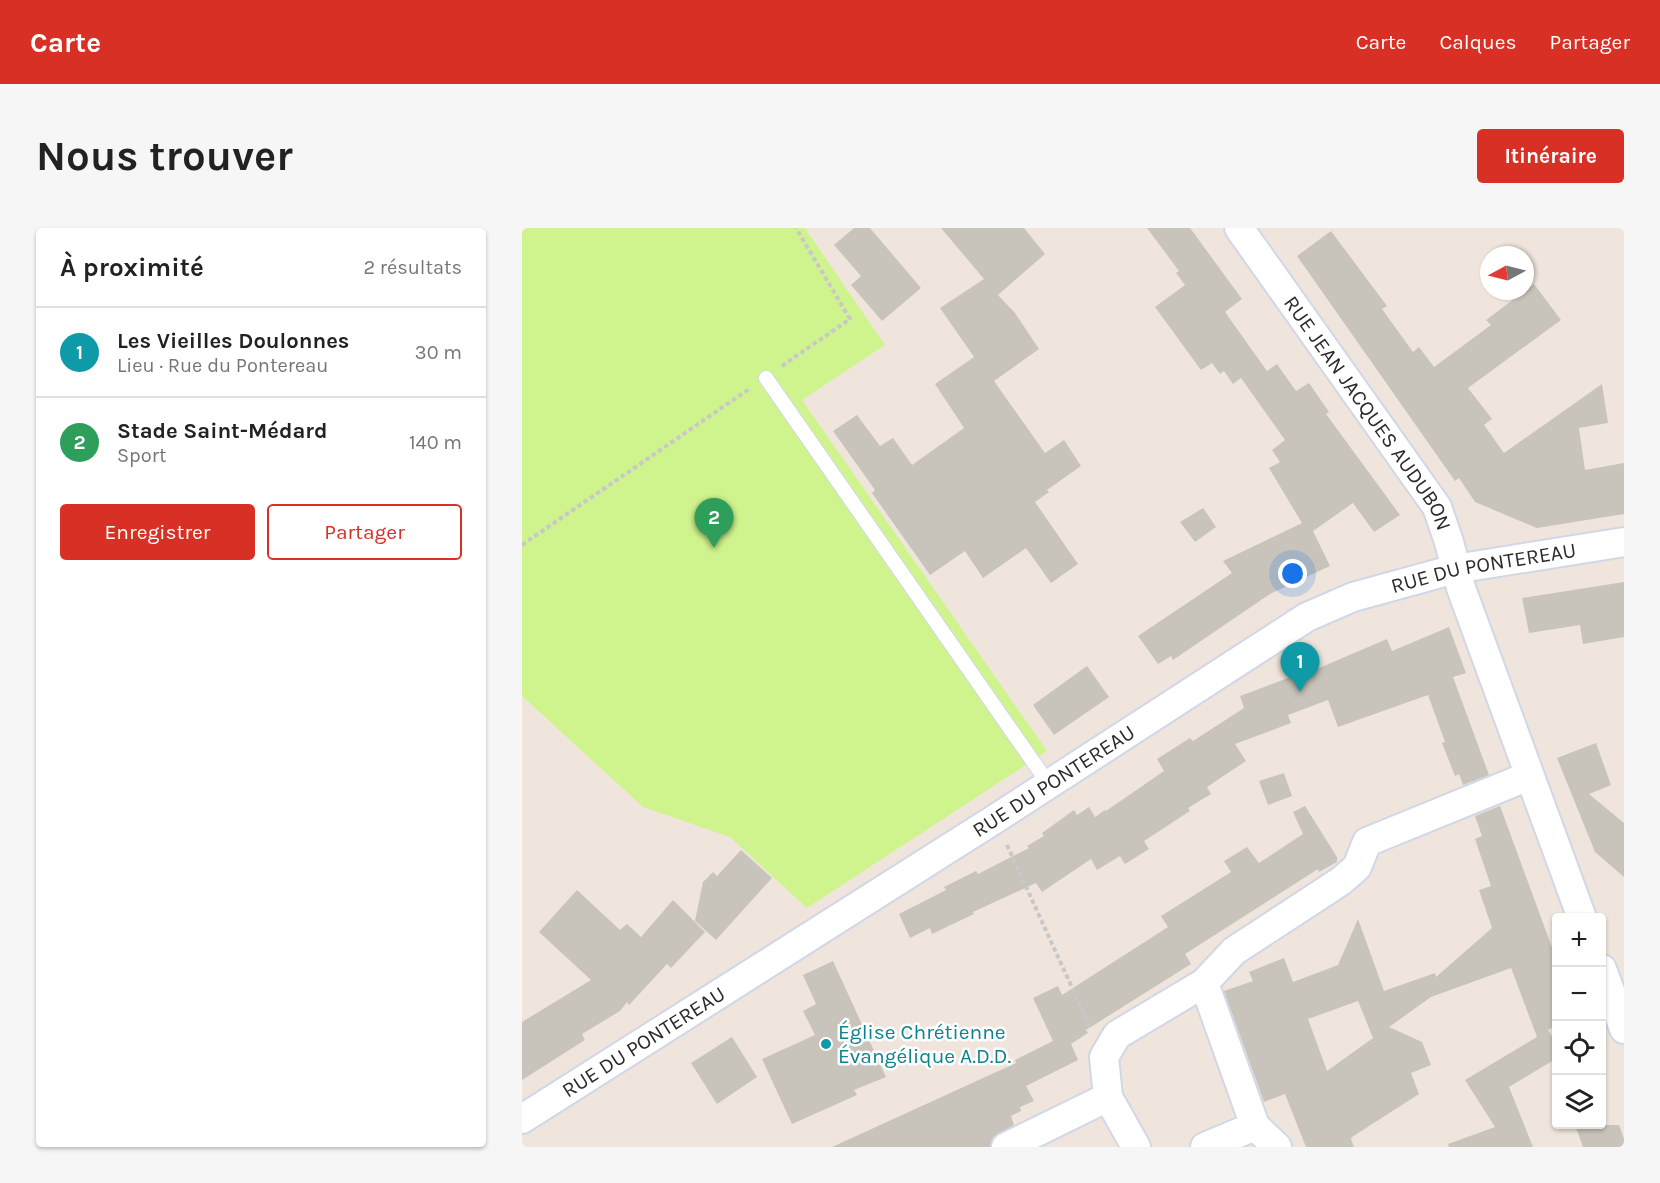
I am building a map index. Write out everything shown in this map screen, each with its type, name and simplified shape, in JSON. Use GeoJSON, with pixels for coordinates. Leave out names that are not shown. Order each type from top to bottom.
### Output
{"type":"FeatureCollection","features":[{"type":"Feature","properties":{"kind":"street","name":"RUE JEAN JACQUES AUDUBON"},"geometry":{"type":"LineString","coordinates":[[1239,228],[1437,507],[1455,569],[1580,913]]}},
{"type":"Feature","properties":{"kind":"street","name":"RUE DU PONTEREAU"},"geometry":{"type":"LineString","coordinates":[[522,1119],[995,819],[1307,617],[1353,597],[1455,569],[1624,542]]}},
{"type":"Feature","properties":{"kind":"street"},"geometry":{"type":"LineString","coordinates":[[1136,1147],[1108,1097],[1104,1057],[1117,1035],[1204,983],[1234,951],[1341,881],[1357,867],[1367,842],[1529,776]]}},
{"type":"Feature","properties":{"kind":"street"},"geometry":{"type":"LineString","coordinates":[[1606,980],[1624,1029]]}},
{"type":"Feature","properties":{"kind":"street"},"geometry":{"type":"LineString","coordinates":[[1204,983],[1256,1126],[1277,1147]]}},
{"type":"Feature","properties":{"kind":"street"},"geometry":{"type":"LineString","coordinates":[[1006,1147],[1108,1097]]}},
{"type":"Feature","properties":{"kind":"street"},"geometry":{"type":"LineString","coordinates":[[1205,1147],[1256,1126]]}},
{"type":"Feature","properties":{"kind":"lane"},"geometry":{"type":"LineString","coordinates":[[766,378],[1048,783]]}},
{"type":"Feature","properties":{"kind":"path"},"geometry":{"type":"LineString","coordinates":[[522,545],[850,319],[796,228]]}},
{"type":"Feature","properties":{"kind":"path"},"geometry":{"type":"LineString","coordinates":[[995,819],[1104,1057]]}},
{"type":"Feature","properties":{"kind":"green space"},"geometry":{"type":"Polygon","coordinates":[[[522,228],[805,228],[885,345],[802,400],[1047,751],[807,908],[730,837],[643,807],[522,696],[522,228]]]}},
{"type":"Feature","properties":{"kind":"building"},"geometry":{"type":"Polygon","coordinates":[[[854,228],[870,228],[921,288],[882,321],[851,285],[861,276],[834,245],[854,228]]]}},
{"type":"Feature","properties":{"kind":"building"},"geometry":{"type":"Polygon","coordinates":[[[941,228],[1024,228],[1045,254],[998,295],[1015,313],[1039,349],[994,381],[1045,453],[1064,440],[1081,466],[1047,490],[1049,492],[1035,502],[1078,564],[1051,583],[1026,548],[983,578],[965,551],[930,575],[872,493],[875,490],[833,431],[857,415],[880,446],[893,438],[912,465],[964,428],[935,384],[974,357],[940,308],[984,279],[941,228]]]}},
{"type":"Feature","properties":{"kind":"building"},"geometry":{"type":"Polygon","coordinates":[[[1147,228],[1190,228],[1242,299],[1225,312],[1267,371],[1277,364],[1296,391],[1309,383],[1329,412],[1326,414],[1400,515],[1374,532],[1353,503],[1313,531],[1330,566],[1270,594],[1173,660],[1171,656],[1158,664],[1138,636],[1232,573],[1223,561],[1302,523],[1269,468],[1280,462],[1272,450],[1285,440],[1241,378],[1233,384],[1224,371],[1220,374],[1212,363],[1201,370],[1155,307],[1185,285],[1176,273],[1179,271],[1147,228]]]}},
{"type":"Feature","properties":{"kind":"building"},"geometry":{"type":"Polygon","coordinates":[[[1331,231],[1387,306],[1382,309],[1413,352],[1419,347],[1434,367],[1491,325],[1486,320],[1513,300],[1534,300],[1534,284],[1561,320],[1468,388],[1492,419],[1484,425],[1504,453],[1602,384],[1608,423],[1579,428],[1585,470],[1624,463],[1624,514],[1537,528],[1475,502],[1459,478],[1455,481],[1297,256],[1331,231]]]}},
{"type":"Feature","properties":{"kind":"building"},"geometry":{"type":"Polygon","coordinates":[[[1203,508],[1216,527],[1195,542],[1180,522],[1203,508]]]}},
{"type":"Feature","properties":{"kind":"building"},"geometry":{"type":"Polygon","coordinates":[[[1624,582],[1624,637],[1583,644],[1580,625],[1529,633],[1522,598],[1624,582]]]}},
{"type":"Feature","properties":{"kind":"building"},"geometry":{"type":"Polygon","coordinates":[[[1449,627],[1466,673],[1453,677],[1489,775],[1463,785],[1459,774],[1455,776],[1442,743],[1445,742],[1428,695],[1338,727],[1328,700],[1288,715],[1291,723],[1235,744],[1246,761],[1207,787],[1211,794],[1188,808],[1190,811],[1144,841],[1149,849],[1125,864],[1120,856],[1097,870],[1091,859],[1042,892],[1036,883],[932,934],[930,928],[910,938],[899,914],[946,890],[944,887],[976,871],[978,874],[1029,848],[1027,846],[1044,836],[1042,833],[1074,810],[1077,815],[1089,807],[1095,817],[1106,811],[1164,771],[1157,759],[1190,738],[1193,741],[1244,708],[1240,696],[1312,669],[1312,671],[1387,639],[1392,651],[1449,627]]]}},
{"type":"Feature","properties":{"kind":"building"},"geometry":{"type":"Polygon","coordinates":[[[1087,666],[1109,697],[1054,735],[1033,705],[1087,666]]]}},
{"type":"Feature","properties":{"kind":"building"},"geometry":{"type":"Polygon","coordinates":[[[1596,743],[1611,785],[1589,794],[1624,823],[1624,877],[1595,852],[1557,758],[1596,743]]]}},
{"type":"Feature","properties":{"kind":"building"},"geometry":{"type":"Polygon","coordinates":[[[1284,773],[1292,796],[1268,805],[1259,781],[1284,773]]]}},
{"type":"Feature","properties":{"kind":"building"},"geometry":{"type":"Polygon","coordinates":[[[1305,806],[1337,857],[1337,862],[1319,872],[1318,869],[1185,954],[1191,964],[1086,1030],[1088,1033],[1071,1044],[1078,1060],[1026,1086],[1034,1101],[1020,1107],[1021,1111],[1011,1116],[1014,1125],[993,1137],[990,1147],[832,1147],[1016,1063],[1015,1060],[1053,1041],[1033,998],[1058,986],[1062,995],[1168,927],[1161,916],[1231,872],[1224,861],[1247,847],[1259,863],[1303,834],[1293,812],[1305,806]]]}},
{"type":"Feature","properties":{"kind":"building"},"geometry":{"type":"Polygon","coordinates":[[[1500,806],[1552,947],[1552,1028],[1548,1030],[1552,1037],[1552,1061],[1509,1087],[1533,1147],[1449,1147],[1448,1144],[1495,1127],[1465,1080],[1537,1037],[1511,968],[1431,997],[1389,1027],[1422,1042],[1431,1065],[1411,1073],[1419,1094],[1352,1137],[1354,1147],[1306,1147],[1285,1094],[1264,1102],[1224,991],[1253,981],[1249,972],[1284,958],[1293,982],[1338,965],[1358,919],[1384,991],[1435,973],[1436,977],[1492,928],[1479,890],[1491,886],[1475,839],[1482,836],[1475,816],[1500,806]],[[1358,1001],[1308,1019],[1327,1071],[1373,1038],[1358,1001]]]}},
{"type":"Feature","properties":{"kind":"building"},"geometry":{"type":"Polygon","coordinates":[[[741,850],[772,878],[716,940],[695,921],[703,882],[713,872],[717,876],[741,850]]]}},
{"type":"Feature","properties":{"kind":"building"},"geometry":{"type":"Polygon","coordinates":[[[577,890],[620,930],[627,924],[641,937],[673,900],[705,932],[671,968],[667,964],[629,1005],[627,1002],[620,1011],[582,1034],[585,1040],[522,1080],[522,1022],[591,980],[539,932],[577,890]]]}},
{"type":"Feature","properties":{"kind":"building","name":"Église Chrétienne Évangélique A.D.D."},"geometry":{"type":"Polygon","coordinates":[[[833,961],[886,1077],[854,1090],[857,1095],[792,1124],[762,1059],[815,1035],[803,1011],[816,1004],[803,975],[833,961]]]}},
{"type":"Feature","properties":{"kind":"building"},"geometry":{"type":"Polygon","coordinates":[[[732,1037],[757,1077],[717,1104],[691,1063],[732,1037]]]}},
{"type":"Feature","properties":{"kind":"building"},"geometry":{"type":"Polygon","coordinates":[[[1606,1125],[1619,1125],[1624,1147],[1583,1147],[1576,1129],[1606,1129],[1606,1125]]]}},
{"type":"Feature","properties":{"kind":"place","name":"Stade Saint-Médard"},"geometry":{"type":"Point","coordinates":[714,548]}},
{"type":"Feature","properties":{"kind":"place","name":"Les Vieilles Doulonnes"},"geometry":{"type":"Point","coordinates":[1300,692]}},
{"type":"Feature","properties":{"kind":"place","name":"Église Chrétienne Évangélique A.D.D."},"geometry":{"type":"Point","coordinates":[826,1044]}}]}
